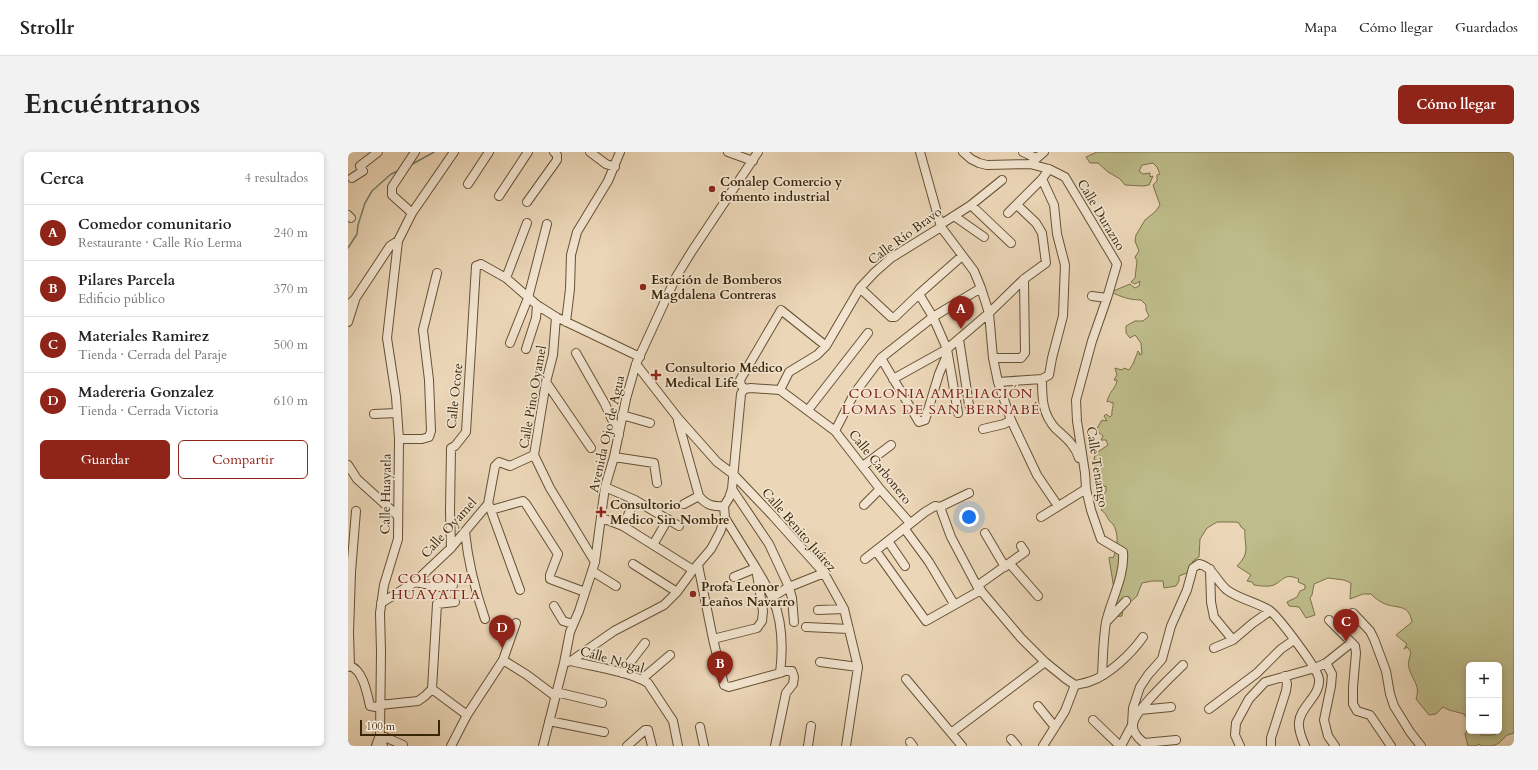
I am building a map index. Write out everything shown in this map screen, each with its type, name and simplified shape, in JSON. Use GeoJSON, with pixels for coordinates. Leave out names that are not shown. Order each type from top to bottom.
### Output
{"type":"FeatureCollection","features":[{"type":"Feature","properties":{"kind":"street"},"geometry":{"type":"LineString","coordinates":[[352,178],[363,171],[360,166],[378,152]]}},
{"type":"Feature","properties":{"kind":"street"},"geometry":{"type":"LineString","coordinates":[[412,213],[392,195],[392,187],[415,152]]}},
{"type":"Feature","properties":{"kind":"street"},"geometry":{"type":"LineString","coordinates":[[348,322],[356,299],[390,246],[398,241],[412,213],[454,152]]}},
{"type":"Feature","properties":{"kind":"street"},"geometry":{"type":"LineString","coordinates":[[468,184],[489,152]]}},
{"type":"Feature","properties":{"kind":"street"},"geometry":{"type":"LineString","coordinates":[[499,196],[528,152]]}},
{"type":"Feature","properties":{"kind":"street"},"geometry":{"type":"LineString","coordinates":[[527,202],[557,160],[557,155],[554,152]]}},
{"type":"Feature","properties":{"kind":"street"},"geometry":{"type":"LineString","coordinates":[[590,152],[606,164],[615,167]]}},
{"type":"Feature","properties":{"kind":"street"},"geometry":{"type":"LineString","coordinates":[[566,322],[570,289],[571,255],[577,232],[601,195],[615,167],[620,152]]}},
{"type":"Feature","properties":{"kind":"street"},"geometry":{"type":"LineString","coordinates":[[728,152],[753,161]]}},
{"type":"Feature","properties":{"kind":"street","name":"Avenida Ojo de Agua"},"geometry":{"type":"LineString","coordinates":[[543,746],[556,694],[568,662],[570,632],[595,562],[605,487],[614,457],[626,399],[638,360],[676,276],[758,152]]}},
{"type":"Feature","properties":{"kind":"street"},"geometry":{"type":"LineString","coordinates":[[920,152],[941,227],[978,278],[989,313],[993,358],[998,382],[1011,420],[1037,475],[1058,506]]}},
{"type":"Feature","properties":{"kind":"street","name":"Calle Durazno"},"geometry":{"type":"LineString","coordinates":[[963,152],[971,159],[987,165],[1030,164],[1049,169],[1065,177],[1117,264],[1107,298],[1097,322]]}},
{"type":"Feature","properties":{"kind":"street"},"geometry":{"type":"LineString","coordinates":[[1023,152],[1036,158]]}},
{"type":"Feature","properties":{"kind":"street"},"geometry":{"type":"LineString","coordinates":[[1030,164],[1044,152]]}},
{"type":"Feature","properties":{"kind":"street"},"geometry":{"type":"LineString","coordinates":[[1008,213],[1042,179],[1049,169]]}},
{"type":"Feature","properties":{"kind":"street"},"geometry":{"type":"LineString","coordinates":[[998,382],[1042,379],[1049,375],[1063,316],[1065,265],[1057,234],[1054,205],[1042,179]]}},
{"type":"Feature","properties":{"kind":"street","name":"Calle Río Bravo"},"geometry":{"type":"LineString","coordinates":[[780,390],[789,372],[817,355],[826,346],[860,288],[891,258],[941,227],[943,223],[971,205],[1002,180]]}},
{"type":"Feature","properties":{"kind":"street"},"geometry":{"type":"LineString","coordinates":[[971,205],[1011,243]]}},
{"type":"Feature","properties":{"kind":"street"},"geometry":{"type":"LineString","coordinates":[[881,358],[919,422],[925,420],[938,374],[947,352],[1024,279],[1046,263],[1042,233],[1036,224],[1017,205]]}},
{"type":"Feature","properties":{"kind":"street"},"geometry":{"type":"LineString","coordinates":[[954,216],[984,237]]}},
{"type":"Feature","properties":{"kind":"street"},"geometry":{"type":"LineString","coordinates":[[527,223],[506,278],[528,298],[556,317],[638,360],[678,418],[717,462],[733,474]]}},
{"type":"Feature","properties":{"kind":"street"},"geometry":{"type":"LineString","coordinates":[[510,343],[528,298],[548,224]]}},
{"type":"Feature","properties":{"kind":"street","name":"Calle Huayatla"},"geometry":{"type":"LineString","coordinates":[[383,746],[380,735],[380,623],[384,585],[398,539],[399,439],[393,372],[387,338],[398,241]]}},
{"type":"Feature","properties":{"kind":"street"},"geometry":{"type":"LineString","coordinates":[[860,288],[891,317],[896,316],[962,256]]}},
{"type":"Feature","properties":{"kind":"street","name":"Calle Ocote"},"geometry":{"type":"LineString","coordinates":[[451,548],[450,510],[452,448],[459,442],[466,432],[476,266],[481,264],[506,278]]}},
{"type":"Feature","properties":{"kind":"street"},"geometry":{"type":"LineString","coordinates":[[399,439],[422,439],[429,436],[431,431],[429,380],[423,330],[437,274]]}},
{"type":"Feature","properties":{"kind":"street"},"geometry":{"type":"LineString","coordinates":[[993,358],[1022,358],[1025,353],[1024,279]]}},
{"type":"Feature","properties":{"kind":"street"},"geometry":{"type":"LineString","coordinates":[[835,431],[854,394],[881,358],[933,317],[981,288]]}},
{"type":"Feature","properties":{"kind":"street"},"geometry":{"type":"LineString","coordinates":[[919,294],[933,317],[947,352],[958,413]]}},
{"type":"Feature","properties":{"kind":"street"},"geometry":{"type":"LineString","coordinates":[[1092,296],[1107,298]]}},
{"type":"Feature","properties":{"kind":"street"},"geometry":{"type":"LineString","coordinates":[[348,305],[356,299]]}},
{"type":"Feature","properties":{"kind":"street"},"geometry":{"type":"LineString","coordinates":[[526,349],[536,318],[537,305]]}},
{"type":"Feature","properties":{"kind":"street"},"geometry":{"type":"LineString","coordinates":[[744,389],[740,380],[781,310],[826,346]]}},
{"type":"Feature","properties":{"kind":"street","name":"Calle Pino Oyamel"},"geometry":{"type":"LineString","coordinates":[[556,317],[554,355],[546,382],[534,455],[550,488],[595,562]]}},
{"type":"Feature","properties":{"kind":"street","name":"Calle Tenango"},"geometry":{"type":"LineString","coordinates":[[1097,322],[1082,373],[1076,400],[1077,421],[1086,489],[1091,510],[1101,539],[1123,552],[1121,572],[1106,622],[1102,675]]}},
{"type":"Feature","properties":{"kind":"street"},"geometry":{"type":"LineString","coordinates":[[808,410],[868,333]]}},
{"type":"Feature","properties":{"kind":"street"},"geometry":{"type":"LineString","coordinates":[[959,339],[969,405]]}},
{"type":"Feature","properties":{"kind":"street"},"geometry":{"type":"LineString","coordinates":[[893,379],[947,352]]}},
{"type":"Feature","properties":{"kind":"street"},"geometry":{"type":"LineString","coordinates":[[576,353],[605,404],[618,435]]}},
{"type":"Feature","properties":{"kind":"street"},"geometry":{"type":"LineString","coordinates":[[1042,379],[1042,402],[1046,415],[1055,428],[1068,438],[1074,447],[1085,473]]}},
{"type":"Feature","properties":{"kind":"street"},"geometry":{"type":"LineString","coordinates":[[546,382],[591,448]]}},
{"type":"Feature","properties":{"kind":"street"},"geometry":{"type":"LineString","coordinates":[[780,390],[751,388],[744,389],[740,394],[732,489],[724,506],[725,518],[756,568],[772,597],[777,610],[780,629],[780,673]]}},
{"type":"Feature","properties":{"kind":"street","name":"Calle Carbonero"},"geometry":{"type":"LineString","coordinates":[[780,390],[835,431],[907,526],[933,507],[940,507],[969,493]]}},
{"type":"Feature","properties":{"kind":"street"},"geometry":{"type":"LineString","coordinates":[[374,414],[397,413]]}},
{"type":"Feature","properties":{"kind":"street"},"geometry":{"type":"LineString","coordinates":[[622,415],[650,422]]}},
{"type":"Feature","properties":{"kind":"street"},"geometry":{"type":"LineString","coordinates":[[678,418],[699,496],[704,502],[715,507],[724,506]]}},
{"type":"Feature","properties":{"kind":"street"},"geometry":{"type":"LineString","coordinates":[[983,429],[1004,424],[1011,420]]}},
{"type":"Feature","properties":{"kind":"street"},"geometry":{"type":"LineString","coordinates":[[863,466],[891,445]]}},
{"type":"Feature","properties":{"kind":"street","name":"Calle Oyamel"},"geometry":{"type":"LineString","coordinates":[[382,603],[415,582],[451,548],[490,507],[495,466],[499,462],[510,466],[534,455]]}},
{"type":"Feature","properties":{"kind":"street"},"geometry":{"type":"LineString","coordinates":[[614,457],[654,464],[657,483]]}},
{"type":"Feature","properties":{"kind":"street"},"geometry":{"type":"LineString","coordinates":[[348,465],[357,479],[398,516]]}},
{"type":"Feature","properties":{"kind":"street","name":"Calle Benito Juárez"},"geometry":{"type":"LineString","coordinates":[[733,474],[824,573],[844,609],[858,668],[846,746]]}},
{"type":"Feature","properties":{"kind":"street"},"geometry":{"type":"LineString","coordinates":[[605,487],[635,500],[679,526]]}},
{"type":"Feature","properties":{"kind":"street"},"geometry":{"type":"LineString","coordinates":[[732,489],[769,544],[789,587],[792,598],[794,622]]}},
{"type":"Feature","properties":{"kind":"street"},"geometry":{"type":"LineString","coordinates":[[864,505],[880,489]]}},
{"type":"Feature","properties":{"kind":"street"},"geometry":{"type":"LineString","coordinates":[[1041,517],[1086,489]]}},
{"type":"Feature","properties":{"kind":"street"},"geometry":{"type":"LineString","coordinates":[[684,504],[699,496]]}},
{"type":"Feature","properties":{"kind":"street"},"geometry":{"type":"LineString","coordinates":[[623,526],[635,500]]}},
{"type":"Feature","properties":{"kind":"street"},"geometry":{"type":"LineString","coordinates":[[520,590],[504,550],[490,507],[523,501],[558,554],[550,575],[550,579],[585,592]]}},
{"type":"Feature","properties":{"kind":"street"},"geometry":{"type":"LineString","coordinates":[[940,507],[951,536],[979,588],[1021,638],[1045,662],[1075,685],[1092,681],[1102,675],[1124,658],[1143,637]]}},
{"type":"Feature","properties":{"kind":"street"},"geometry":{"type":"LineString","coordinates":[[356,511],[351,572],[349,666],[357,669],[367,691],[370,706],[376,707],[380,704],[418,701],[426,696],[432,689],[437,604],[455,602]]}},
{"type":"Feature","properties":{"kind":"street"},"geometry":{"type":"LineString","coordinates":[[602,518],[623,526],[653,545],[696,568],[724,685],[729,687],[784,671],[792,671],[794,677],[793,684],[786,693],[775,746]]}},
{"type":"Feature","properties":{"kind":"street"},"geometry":{"type":"LineString","coordinates":[[568,662],[614,631],[664,605],[677,592],[711,549],[717,529],[725,518]]}},
{"type":"Feature","properties":{"kind":"street"},"geometry":{"type":"LineString","coordinates":[[653,545],[668,519]]}},
{"type":"Feature","properties":{"kind":"street"},"geometry":{"type":"LineString","coordinates":[[865,559],[907,526],[954,604]]}},
{"type":"Feature","properties":{"kind":"street"},"geometry":{"type":"LineString","coordinates":[[465,532],[467,552],[475,589],[485,619]]}},
{"type":"Feature","properties":{"kind":"street"},"geometry":{"type":"LineString","coordinates":[[984,533],[1008,565],[1038,596]]}},
{"type":"Feature","properties":{"kind":"street"},"geometry":{"type":"LineString","coordinates":[[888,541],[905,566]]}},
{"type":"Feature","properties":{"kind":"street"},"geometry":{"type":"LineString","coordinates":[[876,551],[926,621],[979,588],[1025,552],[1021,546]]}},
{"type":"Feature","properties":{"kind":"street"},"geometry":{"type":"LineString","coordinates":[[633,564],[677,592]]}},
{"type":"Feature","properties":{"kind":"street"},"geometry":{"type":"LineString","coordinates":[[1176,740],[1144,743],[1133,728],[1133,708],[1140,687],[1162,659],[1171,626],[1187,590],[1193,568],[1200,564],[1210,569],[1228,591],[1270,611],[1280,621],[1315,668],[1319,679],[1317,688],[1300,717],[1299,724],[1305,746]]}},
{"type":"Feature","properties":{"kind":"street"},"geometry":{"type":"LineString","coordinates":[[734,577],[756,568]]}},
{"type":"Feature","properties":{"kind":"street"},"geometry":{"type":"LineString","coordinates":[[713,639],[758,628],[762,622],[763,611],[756,568]]}},
{"type":"Feature","properties":{"kind":"street"},"geometry":{"type":"LineString","coordinates":[[1210,569],[1211,602],[1214,617],[1232,640]]}},
{"type":"Feature","properties":{"kind":"street"},"geometry":{"type":"LineString","coordinates":[[592,571],[616,586]]}},
{"type":"Feature","properties":{"kind":"street"},"geometry":{"type":"LineString","coordinates":[[772,597],[789,587],[824,573]]}},
{"type":"Feature","properties":{"kind":"street"},"geometry":{"type":"LineString","coordinates":[[415,582],[441,587],[453,584]]}},
{"type":"Feature","properties":{"kind":"street"},"geometry":{"type":"LineString","coordinates":[[1106,622],[1126,601]]}},
{"type":"Feature","properties":{"kind":"street"},"geometry":{"type":"LineString","coordinates":[[554,606],[563,621],[573,624]]}},
{"type":"Feature","properties":{"kind":"street"},"geometry":{"type":"LineString","coordinates":[[818,610],[844,609]]}},
{"type":"Feature","properties":{"kind":"street"},"geometry":{"type":"LineString","coordinates":[[1214,648],[1232,640],[1270,611]]}},
{"type":"Feature","properties":{"kind":"street"},"geometry":{"type":"LineString","coordinates":[[1353,613],[1370,631],[1386,671],[1390,694],[1394,706],[1410,732],[1421,746]]}},
{"type":"Feature","properties":{"kind":"street"},"geometry":{"type":"LineString","coordinates":[[1328,620],[1355,646],[1356,653],[1353,687],[1355,708],[1357,711],[1370,715],[1391,746]]}},
{"type":"Feature","properties":{"kind":"street"},"geometry":{"type":"LineString","coordinates":[[451,746],[467,715],[503,660],[516,623]]}},
{"type":"Feature","properties":{"kind":"street"},"geometry":{"type":"LineString","coordinates":[[806,627],[849,629]]}},
{"type":"Feature","properties":{"kind":"street"},"geometry":{"type":"LineString","coordinates":[[1209,709],[1257,673],[1281,649],[1294,640]]}},
{"type":"Feature","properties":{"kind":"street"},"geometry":{"type":"LineString","coordinates":[[1240,746],[1235,735],[1236,723],[1249,699],[1265,682],[1315,668],[1326,663],[1351,643]]}},
{"type":"Feature","properties":{"kind":"street"},"geometry":{"type":"LineString","coordinates":[[622,673],[645,644]]}},
{"type":"Feature","properties":{"kind":"street"},"geometry":{"type":"LineString","coordinates":[[642,680],[670,654]]}},
{"type":"Feature","properties":{"kind":"street"},"geometry":{"type":"LineString","coordinates":[[503,660],[556,694],[602,703]]}},
{"type":"Feature","properties":{"kind":"street","name":"Calle Nogal"},"geometry":{"type":"LineString","coordinates":[[568,662],[622,673],[648,683],[673,721],[678,746]]}},
{"type":"Feature","properties":{"kind":"street"},"geometry":{"type":"LineString","coordinates":[[820,662],[858,668]]}},
{"type":"Feature","properties":{"kind":"street"},"geometry":{"type":"LineString","coordinates":[[951,733],[1045,662]]}},
{"type":"Feature","properties":{"kind":"street"},"geometry":{"type":"LineString","coordinates":[[1326,663],[1332,674],[1332,680],[1324,720],[1328,736],[1335,746]]}},
{"type":"Feature","properties":{"kind":"street"},"geometry":{"type":"LineString","coordinates":[[1093,720],[1120,746],[1133,728],[1140,710],[1183,665]]}},
{"type":"Feature","properties":{"kind":"street"},"geometry":{"type":"LineString","coordinates":[[1271,746],[1273,732],[1286,691],[1287,684],[1285,676]]}},
{"type":"Feature","properties":{"kind":"street"},"geometry":{"type":"LineString","coordinates":[[906,679],[962,746]]}},
{"type":"Feature","properties":{"kind":"street"},"geometry":{"type":"LineString","coordinates":[[1043,746],[1065,711],[1075,685]]}},
{"type":"Feature","properties":{"kind":"street"},"geometry":{"type":"LineString","coordinates":[[432,689],[467,715]]}},
{"type":"Feature","properties":{"kind":"street"},"geometry":{"type":"LineString","coordinates":[[1038,706],[1055,727]]}},
{"type":"Feature","properties":{"kind":"street"},"geometry":{"type":"LineString","coordinates":[[1140,710],[1172,707]]}},
{"type":"Feature","properties":{"kind":"street"},"geometry":{"type":"LineString","coordinates":[[549,721],[604,732]]}},
{"type":"Feature","properties":{"kind":"street"},"geometry":{"type":"LineString","coordinates":[[808,746],[811,726]]}},
{"type":"Feature","properties":{"kind":"street"},"geometry":{"type":"LineString","coordinates":[[700,727],[704,746]]}},
{"type":"Feature","properties":{"kind":"street"},"geometry":{"type":"LineString","coordinates":[[627,746],[645,730],[648,730],[650,733],[652,746]]}},
{"type":"Feature","properties":{"kind":"street"},"geometry":{"type":"LineString","coordinates":[[376,746],[380,735],[403,745]]}},
{"type":"Feature","properties":{"kind":"street"},"geometry":{"type":"LineString","coordinates":[[1011,739],[1017,746]]}},
{"type":"Feature","properties":{"kind":"shaded area"},"geometry":{"type":"Polygon","coordinates":[[[1097,152],[1514,152],[1514,733],[1507,735],[1499,743],[1493,746],[1481,746],[1479,744],[1476,746],[1468,746],[1465,734],[1466,732],[1466,734],[1481,735],[1502,734],[1502,662],[1466,662],[1466,717],[1464,714],[1443,707],[1436,714],[1429,715],[1416,699],[1417,686],[1408,666],[1411,652],[1407,647],[1404,649],[1407,644],[1396,635],[1412,622],[1407,610],[1383,603],[1371,594],[1363,594],[1350,599],[1351,583],[1344,580],[1328,578],[1314,584],[1310,598],[1315,615],[1306,618],[1299,607],[1289,606],[1287,602],[1297,597],[1300,591],[1305,589],[1305,585],[1298,582],[1299,579],[1287,577],[1274,585],[1267,586],[1254,585],[1252,582],[1247,581],[1251,575],[1237,566],[1244,557],[1246,549],[1245,530],[1239,523],[1236,522],[1217,522],[1207,528],[1200,539],[1199,557],[1193,561],[1189,572],[1179,576],[1179,581],[1176,586],[1164,588],[1163,581],[1142,583],[1137,596],[1123,609],[1122,616],[1112,617],[1114,589],[1109,558],[1113,558],[1115,554],[1117,537],[1113,524],[1101,510],[1103,508],[1099,502],[1106,491],[1106,486],[1103,487],[1103,484],[1096,474],[1094,459],[1095,454],[1108,445],[1106,440],[1101,440],[1103,436],[1096,430],[1102,420],[1107,421],[1104,416],[1106,414],[1110,417],[1112,415],[1113,402],[1107,402],[1117,380],[1114,380],[1117,375],[1115,368],[1122,370],[1124,368],[1129,370],[1138,351],[1140,353],[1139,355],[1142,354],[1141,343],[1135,335],[1130,338],[1126,333],[1126,326],[1135,321],[1143,321],[1149,316],[1146,310],[1146,305],[1141,300],[1126,298],[1111,292],[1130,284],[1135,288],[1139,286],[1140,281],[1135,284],[1131,282],[1135,278],[1137,261],[1135,257],[1139,251],[1135,241],[1136,235],[1145,220],[1156,211],[1160,205],[1153,185],[1157,181],[1157,175],[1160,174],[1157,167],[1153,163],[1142,165],[1139,171],[1143,174],[1150,173],[1150,177],[1153,176],[1149,185],[1125,185],[1120,179],[1108,172],[1098,163],[1090,163],[1086,157],[1097,152]]]}},
{"type":"Feature","properties":{"kind":"waterway"},"geometry":{"type":"LineString","coordinates":[[409,166],[434,152]]}},
{"type":"Feature","properties":{"kind":"waterway"},"geometry":{"type":"LineString","coordinates":[[348,248],[357,234],[358,225],[365,203],[372,191],[391,174],[400,170]]}},
{"type":"Feature","properties":{"kind":"place","name":"Conalep Comercio y fomento industrial"},"geometry":{"type":"Point","coordinates":[712,189]}},
{"type":"Feature","properties":{"kind":"place","name":"Estación de Bomberos Magdalena Contreras"},"geometry":{"type":"Point","coordinates":[643,287]}},
{"type":"Feature","properties":{"kind":"place","name":"Comedor comunitario"},"geometry":{"type":"Point","coordinates":[961,329]}},
{"type":"Feature","properties":{"kind":"place","name":"Consultorio Medico Medical Life"},"geometry":{"type":"Point","coordinates":[656,375]}},
{"type":"Feature","properties":{"kind":"place","name":"Consultorio Medico Sin Nombre"},"geometry":{"type":"Point","coordinates":[601,512]}},
{"type":"Feature","properties":{"kind":"place","name":"Profa Leonor Leaños Navarro"},"geometry":{"type":"Point","coordinates":[693,594]}},
{"type":"Feature","properties":{"kind":"place","name":"Materiales Ramirez"},"geometry":{"type":"Point","coordinates":[1346,642]}},
{"type":"Feature","properties":{"kind":"place","name":"Madereria Gonzalez"},"geometry":{"type":"Point","coordinates":[502,648]}},
{"type":"Feature","properties":{"kind":"place","name":"Pilares Parcela"},"geometry":{"type":"Point","coordinates":[720,684]}},
{"type":"Feature","properties":{"kind":"district","name":"COLONIA AMPLIACIÓN LOMAS DE SAN BERNABÉ"},"geometry":{"type":"Point","coordinates":[941,402]}},
{"type":"Feature","properties":{"kind":"district","name":"COLONIA HUAYATLA"},"geometry":{"type":"Point","coordinates":[436,586]}}]}
